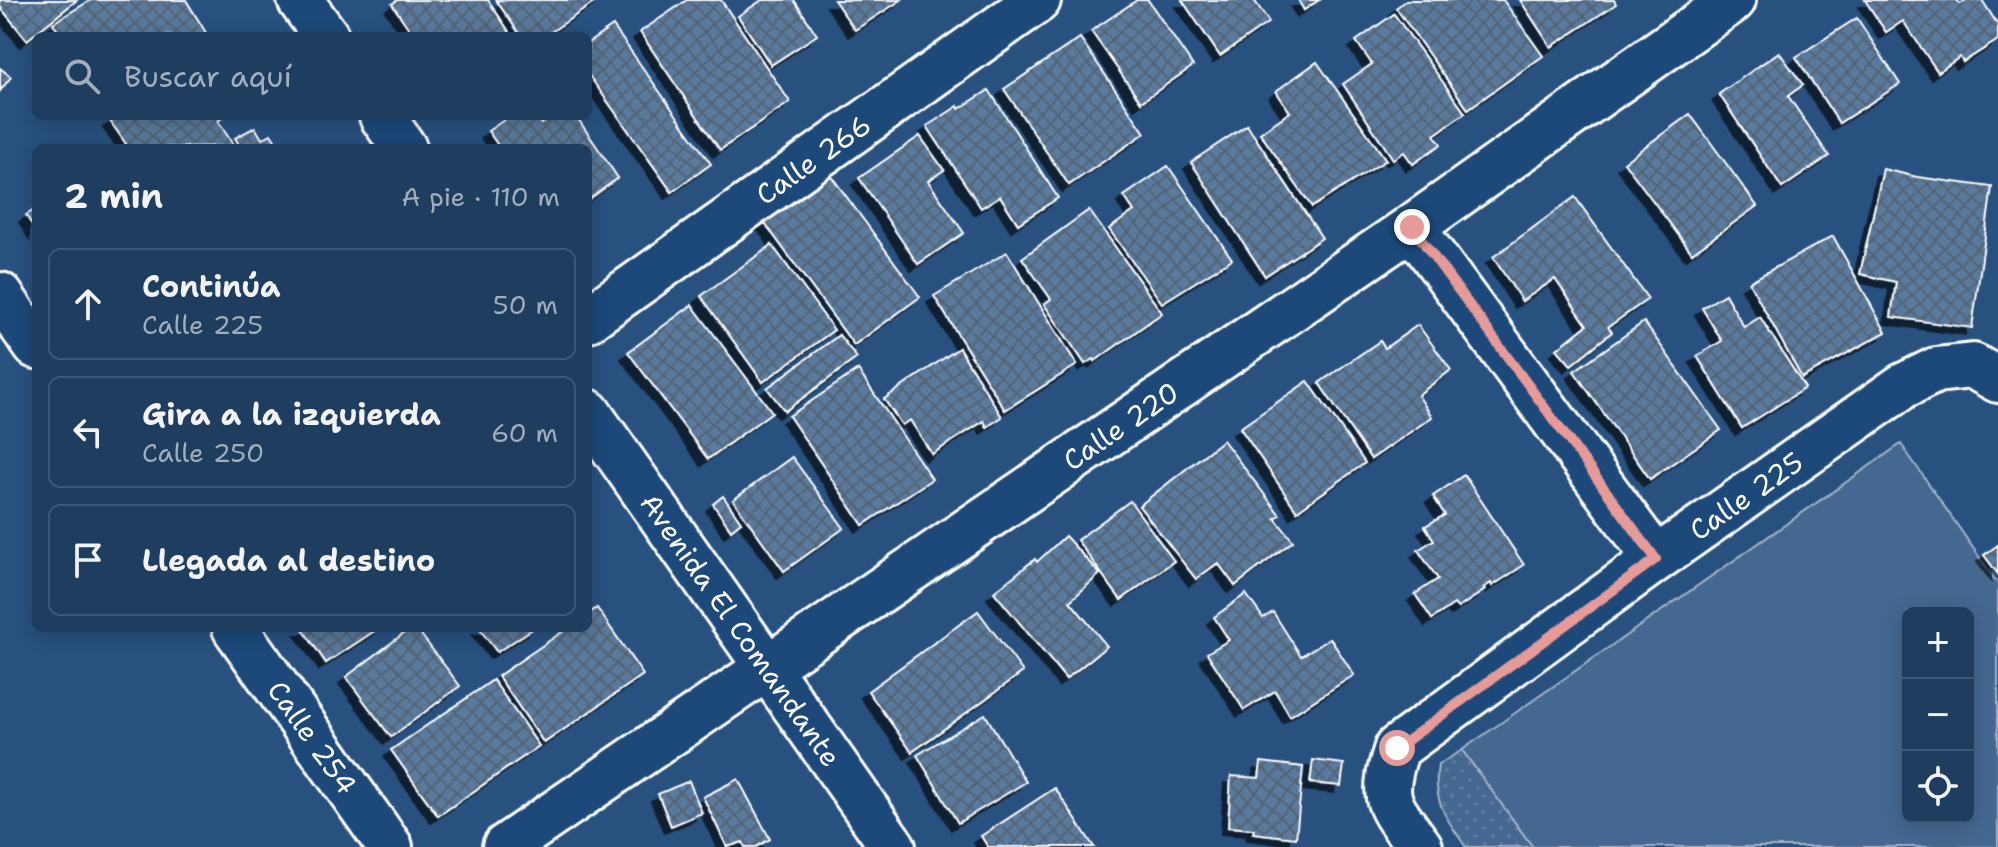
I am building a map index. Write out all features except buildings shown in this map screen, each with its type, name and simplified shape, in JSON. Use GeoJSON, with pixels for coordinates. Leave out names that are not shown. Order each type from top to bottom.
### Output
{"type":"FeatureCollection","features":[{"type":"Feature","properties":{"kind":"street","name":"Calle 266"},"geometry":{"type":"LineString","coordinates":[[592,316],[1038,0]]}},
{"type":"Feature","properties":{"kind":"street","name":"Calle 220"},"geometry":{"type":"LineString","coordinates":[[505,847],[1412,227],[1733,0]]}},
{"type":"Feature","properties":{"kind":"street"},"geometry":{"type":"LineString","coordinates":[[385,120],[401,144]]}},
{"type":"Feature","properties":{"kind":"street"},"geometry":{"type":"LineString","coordinates":[[1412,227],[1656,559]]}},
{"type":"Feature","properties":{"kind":"street"},"geometry":{"type":"LineString","coordinates":[[0,295],[32,340]]}},
{"type":"Feature","properties":{"kind":"street","name":"Calle 225"},"geometry":{"type":"LineString","coordinates":[[1420,847],[1387,801],[1389,774],[1397,748],[1656,559],[1903,386],[1936,370],[1986,373]]}},
{"type":"Feature","properties":{"kind":"street","name":"Avenida El Comandante"},"geometry":{"type":"LineString","coordinates":[[592,418],[893,847]]}},
{"type":"Feature","properties":{"kind":"street","name":"Calle 254"},"geometry":{"type":"LineString","coordinates":[[238,632],[390,847]]}},
{"type":"Feature","properties":{"kind":"shaded area"},"geometry":{"type":"Polygon","coordinates":[[[1901,444],[1998,584],[1998,847],[1533,847],[1462,750],[1901,444]]]}},
{"type":"Feature","properties":{"kind":"shaded area"},"geometry":{"type":"Polygon","coordinates":[[[1462,750],[1533,847],[1466,847],[1442,809],[1437,789],[1438,765],[1462,750]]]}},
{"type":"Feature","properties":{"kind":"route"},"geometry":{"type":"LineString","coordinates":[[1397,748],[1656,559],[1412,227]]}}]}
